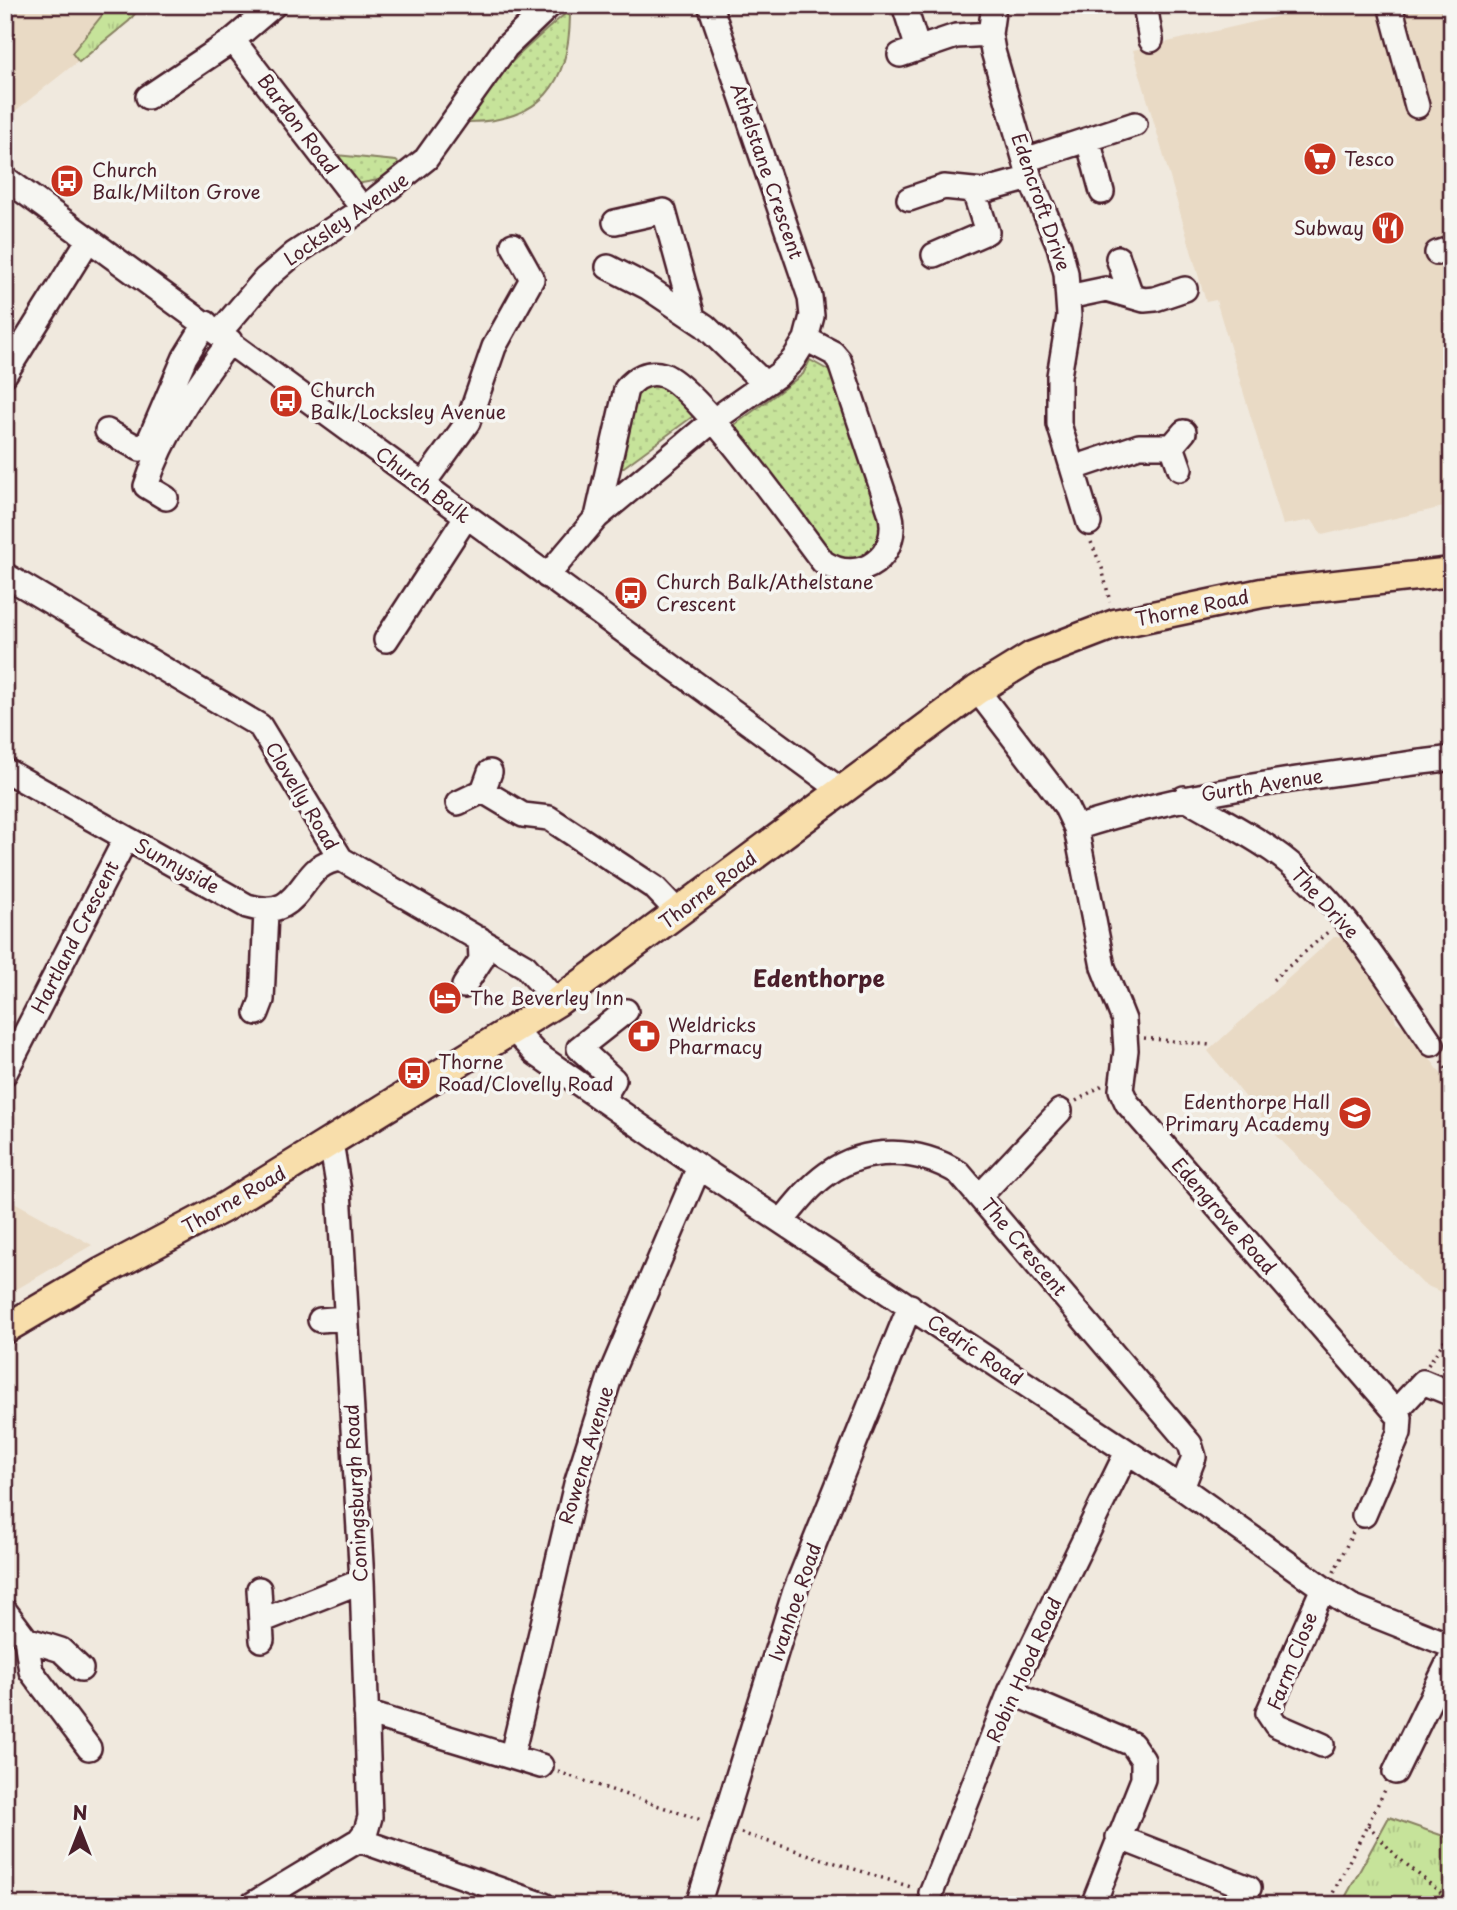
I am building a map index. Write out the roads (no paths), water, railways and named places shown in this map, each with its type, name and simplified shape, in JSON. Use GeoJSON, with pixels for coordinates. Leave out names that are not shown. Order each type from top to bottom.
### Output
{"type":"FeatureCollection","features":[{"type":"Feature","properties":{"kind":"main road","name":"Thorne Road"},"geometry":{"type":"LineString","coordinates":[[5,1329],[102,1272],[223,1208],[557,1002],[977,690],[1032,656],[1115,624],[1262,593],[1452,572]]}},
{"type":"Feature","properties":{"kind":"street"},"geometry":{"type":"LineString","coordinates":[[148,97],[233,40],[274,5]]}},
{"type":"Feature","properties":{"kind":"street","name":"Locksley Avenue"},"geometry":{"type":"LineString","coordinates":[[218,332],[265,279],[294,254],[363,209],[426,159],[506,47],[550,5]]}},
{"type":"Feature","properties":{"kind":"street","name":"Athelstane Crescent"},"geometry":{"type":"LineString","coordinates":[[547,576],[597,517],[714,420],[765,384],[793,360],[806,339],[812,316],[810,297],[710,5]]}},
{"type":"Feature","properties":{"kind":"street"},"geometry":{"type":"LineString","coordinates":[[904,5],[909,52],[956,36],[990,34]]}},
{"type":"Feature","properties":{"kind":"street","name":"Edencroft Drive"},"geometry":{"type":"LineString","coordinates":[[993,5],[990,34],[1028,169],[1059,246],[1068,297],[1057,399],[1059,424],[1089,523]]}},
{"type":"Feature","properties":{"kind":"street"},"geometry":{"type":"LineString","coordinates":[[1144,5],[1151,40]]}},
{"type":"Feature","properties":{"kind":"street"},"geometry":{"type":"LineString","coordinates":[[1390,5],[1417,106]]}},
{"type":"Feature","properties":{"kind":"street","name":"Bardon Road"},"geometry":{"type":"LineString","coordinates":[[233,40],[363,209]]}},
{"type":"Feature","properties":{"kind":"street"},"geometry":{"type":"LineString","coordinates":[[909,199],[944,187],[983,191],[1088,139],[1135,124]]}},
{"type":"Feature","properties":{"kind":"street"},"geometry":{"type":"LineString","coordinates":[[1088,139],[1102,192]]}},
{"type":"Feature","properties":{"kind":"street","name":"Church Balk"},"geometry":{"type":"LineString","coordinates":[[5,178],[842,791]]}},
{"type":"Feature","properties":{"kind":"street"},"geometry":{"type":"LineString","coordinates":[[934,255],[987,232],[974,191]]}},
{"type":"Feature","properties":{"kind":"street"},"geometry":{"type":"LineString","coordinates":[[615,222],[664,211],[693,317]]}},
{"type":"Feature","properties":{"kind":"street"},"geometry":{"type":"LineString","coordinates":[[5,374],[89,239]]}},
{"type":"Feature","properties":{"kind":"street"},"geometry":{"type":"LineString","coordinates":[[423,484],[468,422],[494,347],[532,279],[513,245]]}},
{"type":"Feature","properties":{"kind":"street"},"geometry":{"type":"LineString","coordinates":[[1118,258],[1131,295]]}},
{"type":"Feature","properties":{"kind":"street"},"geometry":{"type":"LineString","coordinates":[[608,267],[647,287],[693,317],[765,384]]}},
{"type":"Feature","properties":{"kind":"street"},"geometry":{"type":"LineString","coordinates":[[1068,297],[1106,289],[1155,299],[1185,289]]}},
{"type":"Feature","properties":{"kind":"street"},"geometry":{"type":"LineString","coordinates":[[107,431],[140,449],[149,441],[184,358],[218,332]]}},
{"type":"Feature","properties":{"kind":"street"},"geometry":{"type":"LineString","coordinates":[[166,498],[146,486],[152,466],[218,332]]}},
{"type":"Feature","properties":{"kind":"street","name":"Athelstane Crescent"},"geometry":{"type":"LineString","coordinates":[[597,517],[621,400],[631,383],[646,374],[662,374],[674,381],[714,420],[823,562],[831,567],[853,572],[877,563],[891,540],[893,531],[890,512],[839,360],[823,346],[806,339]]}},
{"type":"Feature","properties":{"kind":"street"},"geometry":{"type":"LineString","coordinates":[[1074,468],[1139,446],[1178,439],[1180,469]]}},
{"type":"Feature","properties":{"kind":"street"},"geometry":{"type":"LineString","coordinates":[[386,640],[466,517]]}},
{"type":"Feature","properties":{"kind":"street","name":"Clovelly Road"},"geometry":{"type":"LineString","coordinates":[[5,575],[260,726],[341,859],[525,966],[557,1002]]}},
{"type":"Feature","properties":{"kind":"street","name":"Edengrove Road"},"geometry":{"type":"LineString","coordinates":[[977,690],[1065,806],[1076,828],[1103,967],[1124,1020],[1121,1090],[1126,1103],[1398,1414]]}},
{"type":"Feature","properties":{"kind":"street","name":"Gurth Avenue"},"geometry":{"type":"LineString","coordinates":[[1076,828],[1184,798],[1452,758]]}},
{"type":"Feature","properties":{"kind":"street","name":"Sunnyside"},"geometry":{"type":"LineString","coordinates":[[5,770],[247,906],[265,912]]}},
{"type":"Feature","properties":{"kind":"street"},"geometry":{"type":"LineString","coordinates":[[458,803],[487,781],[523,816],[549,818],[655,888],[678,912]]}},
{"type":"Feature","properties":{"kind":"street"},"geometry":{"type":"LineString","coordinates":[[1230,825],[1233,789]]}},
{"type":"Feature","properties":{"kind":"street","name":"The Drive"},"geometry":{"type":"LineString","coordinates":[[1184,798],[1273,850],[1304,877],[1342,919],[1432,1044]]}},
{"type":"Feature","properties":{"kind":"street","name":"Hartland Crescent"},"geometry":{"type":"LineString","coordinates":[[5,1073],[126,838]]}},
{"type":"Feature","properties":{"kind":"street"},"geometry":{"type":"LineString","coordinates":[[257,1013],[262,1000],[265,912],[296,898],[317,868],[328,860],[341,859]]}},
{"type":"Feature","properties":{"kind":"street"},"geometry":{"type":"LineString","coordinates":[[464,986],[481,960],[480,939]]}},
{"type":"Feature","properties":{"kind":"street"},"geometry":{"type":"LineString","coordinates":[[1399,1032],[1407,1008]]}},
{"type":"Feature","properties":{"kind":"street"},"geometry":{"type":"LineString","coordinates":[[602,1100],[614,1080],[579,1048],[626,1011]]}},
{"type":"Feature","properties":{"kind":"street","name":"Cedric Road"},"geometry":{"type":"LineString","coordinates":[[514,1030],[535,1053],[699,1167],[1182,1488],[1323,1588],[1351,1606],[1452,1646]]}},
{"type":"Feature","properties":{"kind":"street"},"geometry":{"type":"LineString","coordinates":[[980,1196],[1060,1111]]}},
{"type":"Feature","properties":{"kind":"street","name":"Coningsburgh Road"},"geometry":{"type":"LineString","coordinates":[[327,1144],[333,1154],[339,1191],[362,1581],[370,1817],[366,1831],[359,1840]]}},
{"type":"Feature","properties":{"kind":"street","name":"The Crescent"},"geometry":{"type":"LineString","coordinates":[[782,1221],[806,1192],[829,1172],[892,1152],[914,1153],[942,1162],[959,1173],[1190,1444],[1194,1457],[1182,1488]]}},
{"type":"Feature","properties":{"kind":"street","name":"Rowena Avenue"},"geometry":{"type":"LineString","coordinates":[[512,1755],[561,1539],[596,1421],[612,1371],[699,1167]]}},
{"type":"Feature","properties":{"kind":"street","name":"Ivanhoe Road"},"geometry":{"type":"LineString","coordinates":[[698,1905],[795,1591],[910,1306]]}},
{"type":"Feature","properties":{"kind":"street"},"geometry":{"type":"LineString","coordinates":[[320,1320],[346,1318]]}},
{"type":"Feature","properties":{"kind":"street"},"geometry":{"type":"LineString","coordinates":[[1364,1515],[1399,1433],[1398,1414],[1423,1382],[1452,1394]]}},
{"type":"Feature","properties":{"kind":"street","name":"Robin Hood Road"},"geometry":{"type":"LineString","coordinates":[[931,1894],[1010,1692],[1127,1452]]}},
{"type":"Feature","properties":{"kind":"street"},"geometry":{"type":"LineString","coordinates":[[259,1589],[262,1630],[362,1581]]}},
{"type":"Feature","properties":{"kind":"street","name":"Farm Close"},"geometry":{"type":"LineString","coordinates":[[1323,1588],[1268,1713],[1276,1725],[1325,1746]]}},
{"type":"Feature","properties":{"kind":"street"},"geometry":{"type":"LineString","coordinates":[[5,1611],[26,1639],[31,1671],[89,1748]]}},
{"type":"Feature","properties":{"kind":"street"},"geometry":{"type":"LineString","coordinates":[[26,1639],[61,1650],[81,1669]]}},
{"type":"Feature","properties":{"kind":"street"},"geometry":{"type":"LineString","coordinates":[[1395,1772],[1452,1655]]}},
{"type":"Feature","properties":{"kind":"street"},"geometry":{"type":"LineString","coordinates":[[1010,1692],[1132,1744],[1143,1760],[1143,1779],[1093,1905]]}},
{"type":"Feature","properties":{"kind":"street"},"geometry":{"type":"LineString","coordinates":[[366,1713],[512,1755],[541,1766]]}},
{"type":"Feature","properties":{"kind":"street"},"geometry":{"type":"LineString","coordinates":[[1118,1837],[1249,1888]]}},
{"type":"Feature","properties":{"kind":"street"},"geometry":{"type":"LineString","coordinates":[[251,1905],[359,1840],[544,1905]]}},
{"type":"Feature","properties":{"kind":"place","name":"Tesco"},"geometry":{"type":"Point","coordinates":[1320,159]}},
{"type":"Feature","properties":{"kind":"place","name":"Church Balk/Milton Grove"},"geometry":{"type":"Point","coordinates":[67,181]}},
{"type":"Feature","properties":{"kind":"place","name":"Subway"},"geometry":{"type":"Point","coordinates":[1388,228]}},
{"type":"Feature","properties":{"kind":"place","name":"Church Balk/Locksley Avenue"},"geometry":{"type":"Point","coordinates":[286,401]}},
{"type":"Feature","properties":{"kind":"place","name":"Church Balk/Athelstane Crescent"},"geometry":{"type":"Point","coordinates":[631,593]}},
{"type":"Feature","properties":{"kind":"place","name":"The Beverley Inn"},"geometry":{"type":"Point","coordinates":[445,998]}},
{"type":"Feature","properties":{"kind":"place","name":"Weldricks Pharmacy"},"geometry":{"type":"Point","coordinates":[644,1036]}},
{"type":"Feature","properties":{"kind":"place","name":"Thorne Road/Clovelly Road"},"geometry":{"type":"Point","coordinates":[414,1073]}},
{"type":"Feature","properties":{"kind":"place","name":"Edenthorpe Hall Primary Academy"},"geometry":{"type":"Point","coordinates":[1355,1113]}},
{"type":"Feature","properties":{"kind":"district","name":"Edenthorpe"},"geometry":{"type":"Point","coordinates":[819,979]}}]}
